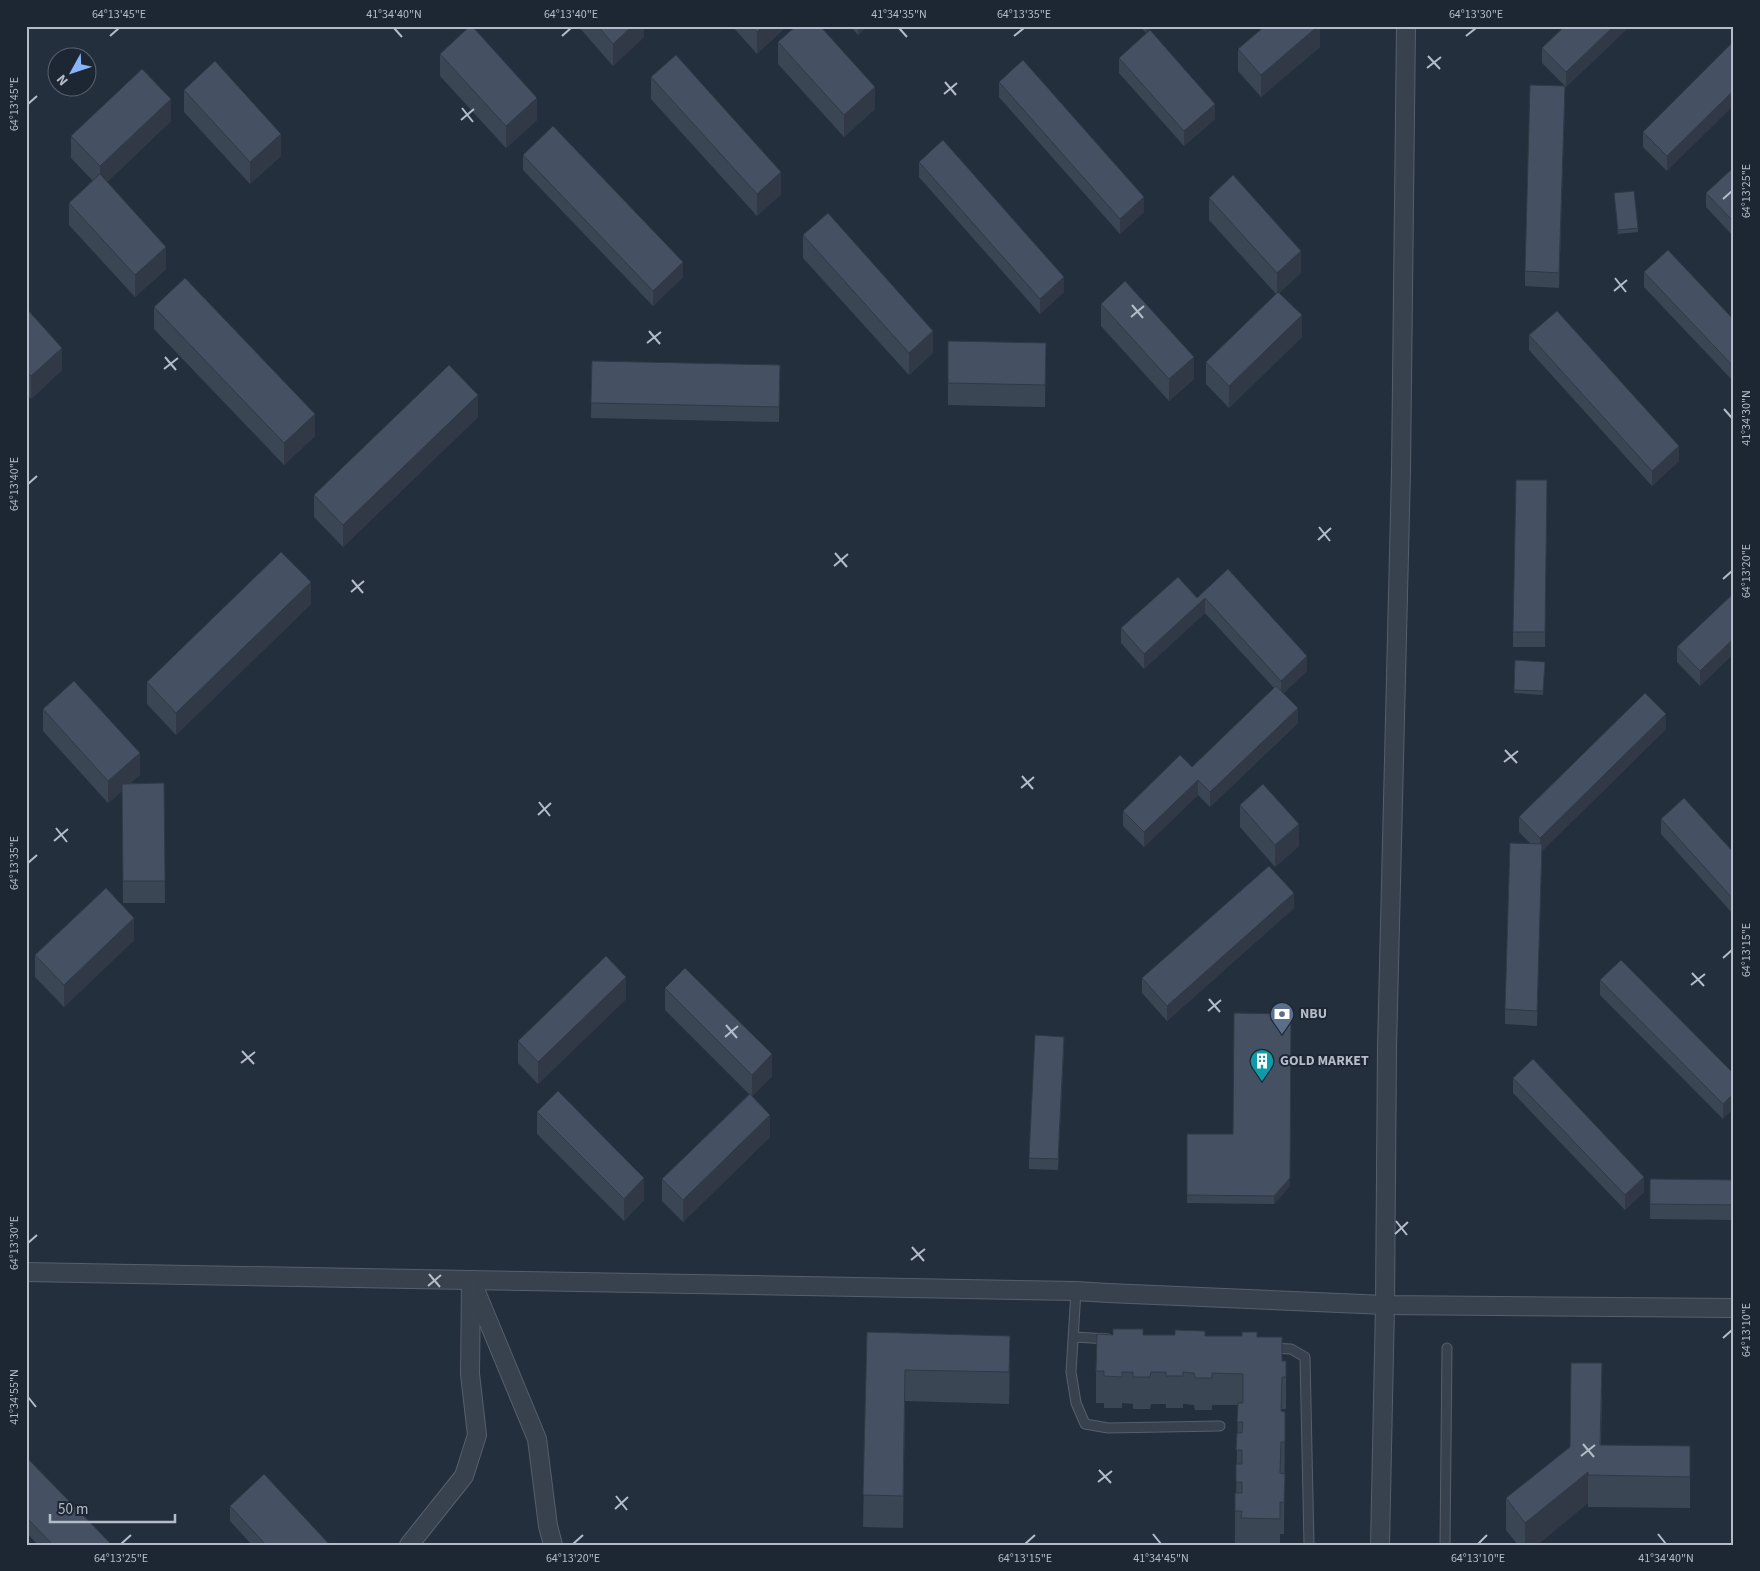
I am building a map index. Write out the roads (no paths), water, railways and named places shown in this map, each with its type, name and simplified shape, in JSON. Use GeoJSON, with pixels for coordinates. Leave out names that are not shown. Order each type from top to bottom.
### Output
{"type":"FeatureCollection","features":[{"type":"Feature","properties":{"kind":"street"},"geometry":{"type":"LineString","coordinates":[[1380,1545],[1385,1305],[1387,1048],[1401,462],[1406,26]]}},
{"type":"Feature","properties":{"kind":"street"},"geometry":{"type":"LineString","coordinates":[[26,1272],[1076,1291],[1385,1305],[1734,1308]]}},
{"type":"Feature","properties":{"kind":"street"},"geometry":{"type":"LineString","coordinates":[[409,1545],[464,1476],[477,1435],[470,1374],[471,1280]]}},
{"type":"Feature","properties":{"kind":"street"},"geometry":{"type":"LineString","coordinates":[[471,1280],[537,1439],[548,1526],[553,1545]]}},
{"type":"Feature","properties":{"kind":"lane"},"geometry":{"type":"LineString","coordinates":[[1076,1291],[1071,1372],[1076,1403],[1085,1424],[1108,1428],[1220,1426]]}},
{"type":"Feature","properties":{"kind":"lane"},"geometry":{"type":"LineString","coordinates":[[1074,1337],[1113,1339]]}},
{"type":"Feature","properties":{"kind":"lane"},"geometry":{"type":"LineString","coordinates":[[1261,1347],[1291,1349],[1305,1357],[1309,1545]]}},
{"type":"Feature","properties":{"kind":"lane"},"geometry":{"type":"LineString","coordinates":[[1444,1545],[1447,1348]]}},
{"type":"Feature","properties":{"kind":"place","name":"NBU"},"geometry":{"type":"Point","coordinates":[1282,1035]}},
{"type":"Feature","properties":{"kind":"place","name":"GOLD MARKET"},"geometry":{"type":"Point","coordinates":[1262,1082]}}]}
